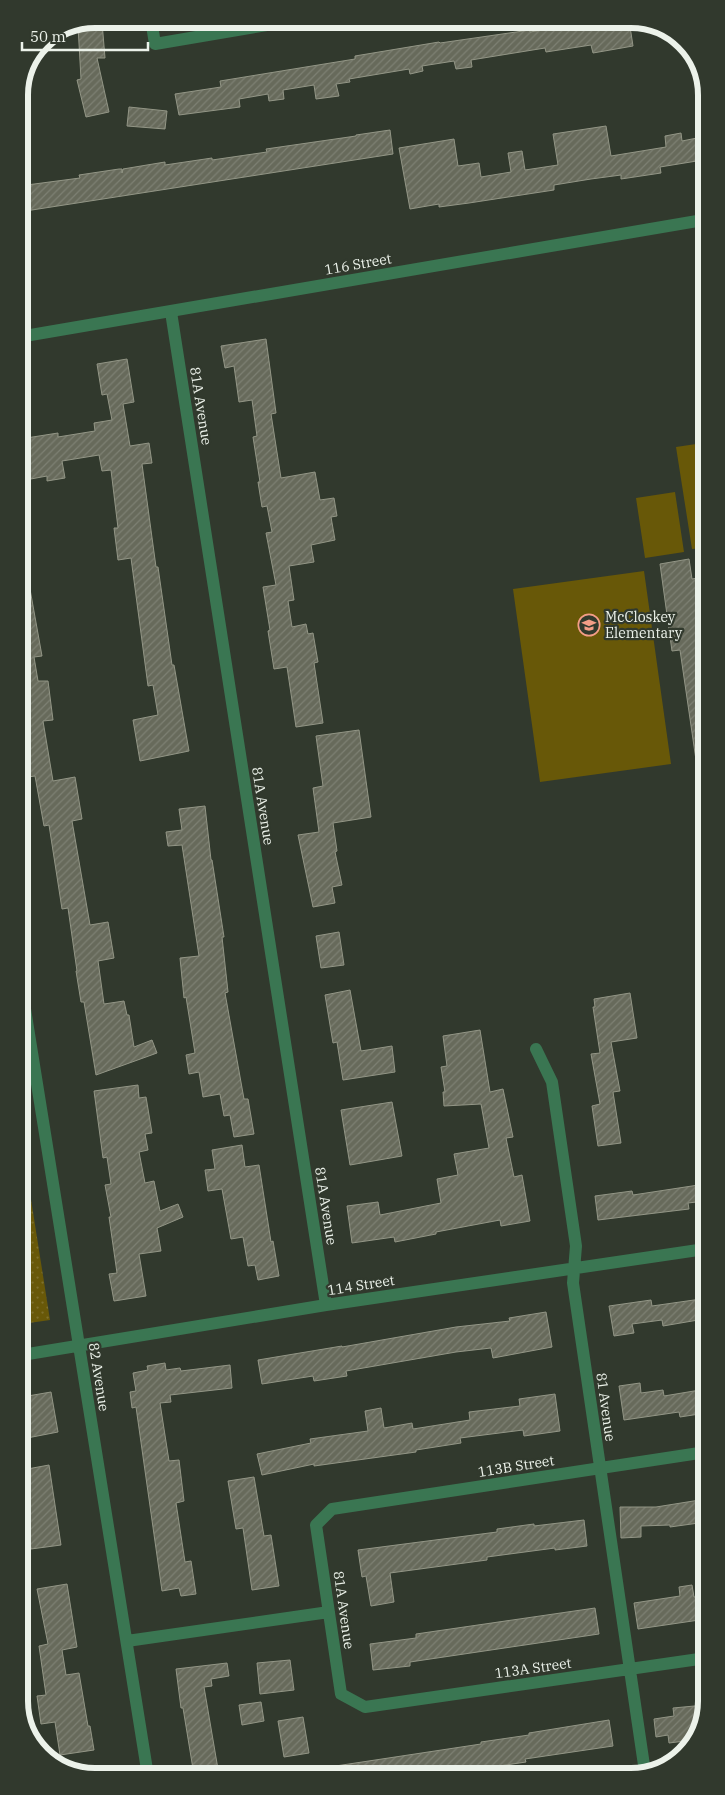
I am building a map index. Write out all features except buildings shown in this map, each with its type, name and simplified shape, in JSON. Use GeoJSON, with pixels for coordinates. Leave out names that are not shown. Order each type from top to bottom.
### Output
{"type":"FeatureCollection","features":[{"type":"Feature","properties":{"kind":"street"},"geometry":{"type":"LineString","coordinates":[[152,27],[155,44],[254,27]]}},
{"type":"Feature","properties":{"kind":"street","name":"116 Street"},"geometry":{"type":"LineString","coordinates":[[28,336],[698,221]]}},
{"type":"Feature","properties":{"kind":"street","name":"81A Avenue"},"geometry":{"type":"LineString","coordinates":[[171,312],[326,1305]]}},
{"type":"Feature","properties":{"kind":"street","name":"82 Avenue"},"geometry":{"type":"LineString","coordinates":[[27,1025],[147,1767]]}},
{"type":"Feature","properties":{"kind":"street","name":"81 Avenue"},"geometry":{"type":"LineString","coordinates":[[536,1049],[552,1082],[576,1246],[573,1283],[644,1766]]}},
{"type":"Feature","properties":{"kind":"street","name":"114 Street"},"geometry":{"type":"LineString","coordinates":[[27,1354],[326,1305],[698,1250]]}},
{"type":"Feature","properties":{"kind":"street","name":"113B Street"},"geometry":{"type":"LineString","coordinates":[[332,1509],[698,1453]]}},
{"type":"Feature","properties":{"kind":"street","name":"81A Avenue"},"geometry":{"type":"LineString","coordinates":[[332,1509],[316,1525],[341,1694],[365,1707]]}},
{"type":"Feature","properties":{"kind":"street"},"geometry":{"type":"LineString","coordinates":[[126,1641],[329,1612]]}},
{"type":"Feature","properties":{"kind":"street","name":"113A Street"},"geometry":{"type":"LineString","coordinates":[[365,1707],[698,1659]]}},
{"type":"Feature","properties":{"kind":"shaded area"},"geometry":{"type":"Polygon","coordinates":[[[698,444],[698,548],[692,549],[676,447],[698,444]]]}},
{"type":"Feature","properties":{"kind":"shaded area"},"geometry":{"type":"Polygon","coordinates":[[[675,492],[684,552],[645,558],[636,498],[675,492]]]}},
{"type":"Feature","properties":{"kind":"shaded area"},"geometry":{"type":"Polygon","coordinates":[[[644,571],[671,764],[540,782],[513,589],[644,571]]]}},
{"type":"Feature","properties":{"kind":"shaded area"},"geometry":{"type":"Polygon","coordinates":[[[27,1176],[50,1320],[27,1323],[27,1176]]]}},
{"type":"Feature","properties":{"kind":"place","name":"McCloskey Elementary"},"geometry":{"type":"Point","coordinates":[589,625]}}]}
